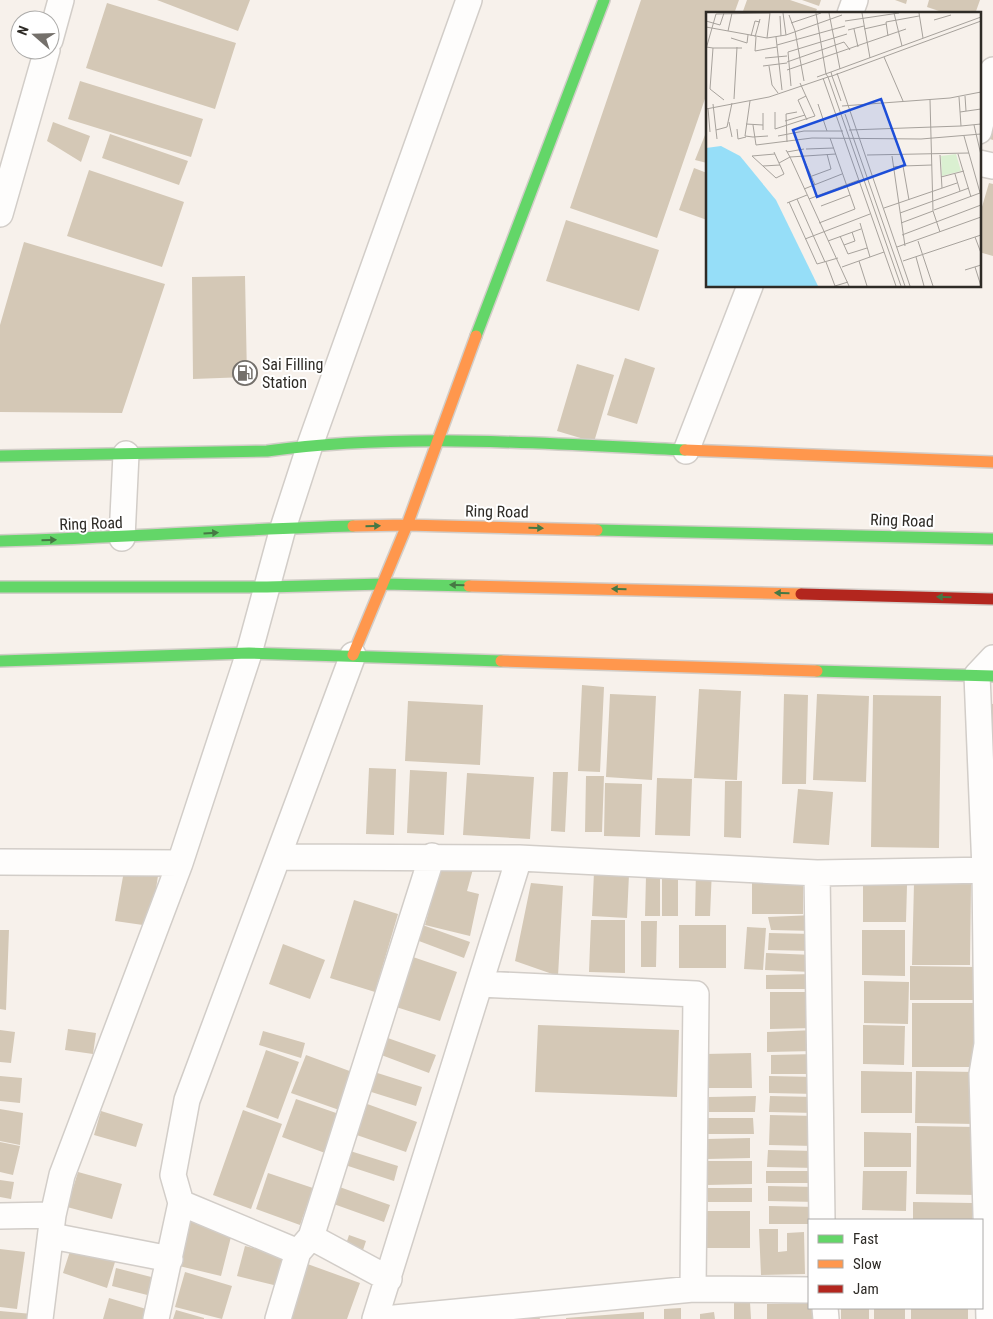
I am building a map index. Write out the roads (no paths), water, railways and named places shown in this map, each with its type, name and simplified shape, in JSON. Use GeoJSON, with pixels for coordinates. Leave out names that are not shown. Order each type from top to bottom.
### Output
{"type":"FeatureCollection","features":[{"type":"Feature","properties":{"kind":"main road"},"geometry":{"type":"LineString","coordinates":[[353,655],[407,525],[506,255],[604,0]]}},
{"type":"Feature","properties":{"kind":"main road"},"geometry":{"type":"LineString","coordinates":[[0,456],[267,451],[310,445],[439,440],[993,462]]}},
{"type":"Feature","properties":{"kind":"main road","name":"Ring Road"},"geometry":{"type":"LineString","coordinates":[[0,541],[122,538],[284,528],[407,525],[993,539]]}},
{"type":"Feature","properties":{"kind":"main road"},"geometry":{"type":"LineString","coordinates":[[0,587],[267,587],[384,584],[993,598]]}},
{"type":"Feature","properties":{"kind":"main road"},"geometry":{"type":"LineString","coordinates":[[0,661],[249,653],[988,670]]}},
{"type":"Feature","properties":{"kind":"street"},"geometry":{"type":"LineString","coordinates":[[40,1319],[52,1226],[62,1175],[180,863],[249,653],[284,528],[310,445],[469,0]]}},
{"type":"Feature","properties":{"kind":"street"},"geometry":{"type":"LineString","coordinates":[[851,12],[855,0]]}},
{"type":"Feature","properties":{"kind":"street"},"geometry":{"type":"LineString","coordinates":[[0,214],[44,60]]}},
{"type":"Feature","properties":{"kind":"street"},"geometry":{"type":"LineString","coordinates":[[980,127],[993,70]]}},
{"type":"Feature","properties":{"kind":"street"},"geometry":{"type":"LineString","coordinates":[[980,163],[993,166]]}},
{"type":"Feature","properties":{"kind":"street"},"geometry":{"type":"LineString","coordinates":[[686,451],[749,288]]}},
{"type":"Feature","properties":{"kind":"street"},"geometry":{"type":"LineString","coordinates":[[122,538],[126,454]]}},
{"type":"Feature","properties":{"kind":"street"},"geometry":{"type":"LineString","coordinates":[[156,1319],[181,1203],[173,1176],[187,1100],[353,655]]}},
{"type":"Feature","properties":{"kind":"street"},"geometry":{"type":"LineString","coordinates":[[988,670],[989,870],[987,1044],[982,1074],[988,1319]]}},
{"type":"Feature","properties":{"kind":"street"},"geometry":{"type":"LineString","coordinates":[[279,857],[432,856],[519,858],[817,873],[989,870]]}},
{"type":"Feature","properties":{"kind":"street"},"geometry":{"type":"LineString","coordinates":[[278,1319],[432,856]]}},
{"type":"Feature","properties":{"kind":"street"},"geometry":{"type":"LineString","coordinates":[[375,1319],[519,858]]}},
{"type":"Feature","properties":{"kind":"street"},"geometry":{"type":"LineString","coordinates":[[0,862],[180,863]]}},
{"type":"Feature","properties":{"kind":"street"},"geometry":{"type":"LineString","coordinates":[[817,873],[822,1219]]}},
{"type":"Feature","properties":{"kind":"street"},"geometry":{"type":"LineString","coordinates":[[480,984],[696,994],[693,1289]]}},
{"type":"Feature","properties":{"kind":"street"},"geometry":{"type":"LineString","coordinates":[[181,1203],[304,1245],[389,1279]]}},
{"type":"Feature","properties":{"kind":"street"},"geometry":{"type":"LineString","coordinates":[[0,1216],[52,1226],[170,1259]]}},
{"type":"Feature","properties":{"kind":"street"},"geometry":{"type":"LineString","coordinates":[[384,1319],[693,1289],[808,1290]]}},
{"type":"Feature","properties":{"kind":"place","name":"Sai Filling Station"},"geometry":{"type":"Point","coordinates":[245,373]}}]}
